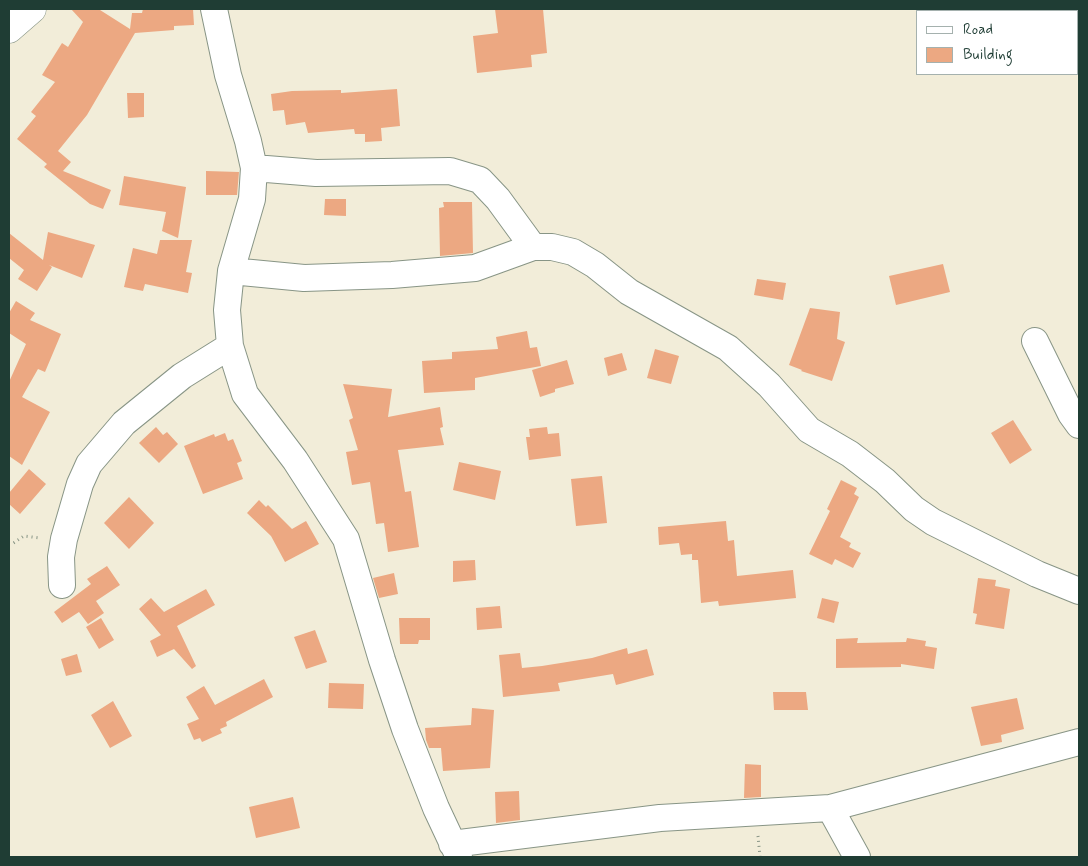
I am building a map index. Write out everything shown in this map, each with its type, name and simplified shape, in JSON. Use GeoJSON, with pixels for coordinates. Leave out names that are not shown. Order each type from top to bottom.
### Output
{"type":"FeatureCollection","features":[{"type":"Feature","properties":{"kind":"street"},"geometry":{"type":"LineString","coordinates":[[214,9],[228,75],[254,168],[252,199],[231,271],[227,310],[230,346],[245,394],[295,460],[346,539],[382,660],[405,729],[436,808],[456,850],[660,818],[830,808],[1079,742]]}},
{"type":"Feature","properties":{"kind":"street"},"geometry":{"type":"LineString","coordinates":[[254,168],[316,173],[450,171],[480,180],[498,198],[533,247]]}},
{"type":"Feature","properties":{"kind":"street"},"geometry":{"type":"LineString","coordinates":[[231,271],[304,278],[372,276],[475,268],[533,247],[552,247],[573,252],[595,265],[629,292],[728,348],[769,385],[809,430],[850,454],[885,481],[914,509],[933,522],[1037,574],[1079,591]]}},
{"type":"Feature","properties":{"kind":"street"},"geometry":{"type":"LineString","coordinates":[[1035,341],[1071,414],[1079,425]]}},
{"type":"Feature","properties":{"kind":"street"},"geometry":{"type":"LineString","coordinates":[[62,585],[61,557],[64,539],[80,484],[88,464],[124,423],[182,376],[230,346]]}},
{"type":"Feature","properties":{"kind":"street"},"geometry":{"type":"LineString","coordinates":[[830,808],[857,857]]}},
{"type":"Feature","properties":{"kind":"building"},"geometry":{"type":"Polygon","coordinates":[[[71,9],[100,10],[130,29],[132,13],[142,13],[143,9],[193,9],[194,25],[174,26],[174,30],[135,33],[87,115],[58,151],[71,162],[63,171],[111,190],[103,209],[90,204],[44,167],[47,164],[17,139],[36,116],[31,112],[55,82],[42,75],[62,43],[68,47],[83,22],[71,9]]]}},
{"type":"Feature","properties":{"kind":"building"},"geometry":{"type":"Polygon","coordinates":[[[495,9],[543,9],[547,53],[531,55],[532,67],[477,73],[473,36],[498,33],[495,9]]]}},
{"type":"Feature","properties":{"kind":"building"},"geometry":{"type":"Polygon","coordinates":[[[397,89],[400,126],[381,128],[382,141],[365,142],[365,134],[355,134],[354,129],[308,133],[305,122],[286,125],[284,110],[273,111],[271,94],[292,91],[341,90],[341,93],[397,89]]]}},
{"type":"Feature","properties":{"kind":"building"},"geometry":{"type":"Polygon","coordinates":[[[127,93],[144,93],[144,117],[128,118],[127,93]]]}},
{"type":"Feature","properties":{"kind":"building"},"geometry":{"type":"Polygon","coordinates":[[[206,171],[239,172],[237,195],[206,195],[206,171]]]}},
{"type":"Feature","properties":{"kind":"building"},"geometry":{"type":"Polygon","coordinates":[[[124,176],[186,187],[178,238],[162,231],[166,212],[119,205],[124,176]]]}},
{"type":"Feature","properties":{"kind":"building"},"geometry":{"type":"Polygon","coordinates":[[[325,199],[346,199],[346,216],[324,215],[325,199]]]}},
{"type":"Feature","properties":{"kind":"building"},"geometry":{"type":"Polygon","coordinates":[[[443,202],[472,202],[473,253],[440,256],[439,208],[444,207],[443,202]]]}},
{"type":"Feature","properties":{"kind":"building"},"geometry":{"type":"Polygon","coordinates":[[[48,232],[95,245],[82,278],[49,265],[52,267],[37,291],[18,279],[24,270],[9,258],[9,233],[43,260],[48,232]]]}},
{"type":"Feature","properties":{"kind":"building"},"geometry":{"type":"Polygon","coordinates":[[[160,240],[192,240],[186,272],[192,273],[188,293],[145,284],[143,291],[124,287],[133,248],[157,254],[160,240]]]}},
{"type":"Feature","properties":{"kind":"building"},"geometry":{"type":"Polygon","coordinates":[[[943,264],[950,292],[896,305],[889,276],[943,264]]]}},
{"type":"Feature","properties":{"kind":"building"},"geometry":{"type":"Polygon","coordinates":[[[757,279],[786,283],[783,300],[754,295],[757,279]]]}},
{"type":"Feature","properties":{"kind":"building"},"geometry":{"type":"Polygon","coordinates":[[[16,301],[35,313],[30,320],[61,334],[45,372],[38,369],[22,397],[50,412],[22,465],[9,456],[9,382],[26,344],[9,333],[9,313],[16,301]]]}},
{"type":"Feature","properties":{"kind":"building"},"geometry":{"type":"Polygon","coordinates":[[[810,308],[840,312],[837,339],[845,342],[832,381],[789,365],[810,308]]]}},
{"type":"Feature","properties":{"kind":"building"},"geometry":{"type":"Polygon","coordinates":[[[527,331],[530,348],[537,347],[541,366],[475,378],[475,390],[424,393],[422,361],[452,359],[452,352],[498,349],[496,337],[527,331]]]}},
{"type":"Feature","properties":{"kind":"building"},"geometry":{"type":"Polygon","coordinates":[[[655,349],[679,356],[671,384],[647,378],[655,349]]]}},
{"type":"Feature","properties":{"kind":"building"},"geometry":{"type":"Polygon","coordinates":[[[622,353],[627,370],[608,376],[604,358],[622,353]]]}},
{"type":"Feature","properties":{"kind":"building"},"geometry":{"type":"Polygon","coordinates":[[[567,360],[574,384],[555,389],[555,392],[540,397],[532,370],[567,360]]]}},
{"type":"Feature","properties":{"kind":"building"},"geometry":{"type":"Polygon","coordinates":[[[343,384],[392,389],[388,417],[440,407],[443,427],[440,428],[444,445],[398,450],[405,492],[411,491],[419,547],[388,552],[384,523],[376,524],[370,482],[352,485],[346,452],[358,450],[349,420],[353,418],[343,384]]]}},
{"type":"Feature","properties":{"kind":"building"},"geometry":{"type":"Polygon","coordinates":[[[1013,420],[1032,450],[1010,464],[991,433],[1013,420]]]}},
{"type":"Feature","properties":{"kind":"building"},"geometry":{"type":"Polygon","coordinates":[[[156,427],[163,435],[167,432],[178,444],[159,463],[139,443],[156,427]]]}},
{"type":"Feature","properties":{"kind":"building"},"geometry":{"type":"Polygon","coordinates":[[[547,427],[548,434],[559,433],[561,456],[529,460],[526,437],[530,437],[529,429],[547,427]]]}},
{"type":"Feature","properties":{"kind":"building"},"geometry":{"type":"Polygon","coordinates":[[[225,433],[228,441],[233,439],[242,461],[237,463],[243,479],[203,494],[184,446],[214,434],[215,437],[225,433]]]}},
{"type":"Feature","properties":{"kind":"building"},"geometry":{"type":"Polygon","coordinates":[[[459,462],[501,471],[495,500],[453,490],[459,462]]]}},
{"type":"Feature","properties":{"kind":"building"},"geometry":{"type":"Polygon","coordinates":[[[29,469],[46,484],[20,514],[9,504],[9,493],[29,469]]]}},
{"type":"Feature","properties":{"kind":"building"},"geometry":{"type":"Polygon","coordinates":[[[602,476],[607,523],[576,526],[571,479],[602,476]]]}},
{"type":"Feature","properties":{"kind":"building"},"geometry":{"type":"Polygon","coordinates":[[[841,480],[857,488],[854,494],[859,497],[840,537],[851,543],[849,547],[861,553],[853,568],[835,559],[832,565],[809,554],[830,511],[827,509],[841,480]]]}},
{"type":"Feature","properties":{"kind":"building"},"geometry":{"type":"Polygon","coordinates":[[[129,497],[154,523],[129,549],[104,523],[129,497]]]}},
{"type":"Feature","properties":{"kind":"building"},"geometry":{"type":"Polygon","coordinates":[[[259,500],[266,507],[268,505],[292,529],[306,521],[319,544],[285,562],[271,536],[247,513],[259,500]]]}},
{"type":"Feature","properties":{"kind":"building"},"geometry":{"type":"Polygon","coordinates":[[[726,521],[728,541],[734,540],[737,576],[793,570],[796,598],[719,606],[718,601],[701,603],[698,560],[692,560],[692,554],[681,555],[679,543],[659,545],[658,527],[726,521]]]}},
{"type":"Feature","properties":{"kind":"building"},"geometry":{"type":"Polygon","coordinates":[[[475,560],[476,580],[453,582],[453,561],[475,560]]]}},
{"type":"Feature","properties":{"kind":"building"},"geometry":{"type":"Polygon","coordinates":[[[107,566],[120,585],[96,601],[104,613],[88,624],[79,612],[62,623],[54,612],[91,584],[87,579],[107,566]]]}},
{"type":"Feature","properties":{"kind":"building"},"geometry":{"type":"Polygon","coordinates":[[[394,573],[398,594],[379,598],[373,578],[394,573]]]}},
{"type":"Feature","properties":{"kind":"building"},"geometry":{"type":"Polygon","coordinates":[[[978,578],[996,580],[995,586],[1010,589],[1004,629],[975,624],[977,614],[973,613],[978,578]]]}},
{"type":"Feature","properties":{"kind":"building"},"geometry":{"type":"Polygon","coordinates":[[[206,589],[215,605],[177,626],[196,666],[192,669],[174,649],[157,657],[150,641],[161,635],[139,609],[151,598],[164,612],[206,589]]]}},
{"type":"Feature","properties":{"kind":"building"},"geometry":{"type":"Polygon","coordinates":[[[822,598],[839,602],[834,623],[817,618],[822,598]]]}},
{"type":"Feature","properties":{"kind":"building"},"geometry":{"type":"Polygon","coordinates":[[[500,606],[502,628],[477,630],[476,608],[500,606]]]}},
{"type":"Feature","properties":{"kind":"building"},"geometry":{"type":"Polygon","coordinates":[[[101,618],[114,640],[99,649],[86,627],[101,618]]]}},
{"type":"Feature","properties":{"kind":"building"},"geometry":{"type":"Polygon","coordinates":[[[399,618],[430,618],[430,640],[419,640],[418,644],[400,644],[399,618]]]}},
{"type":"Feature","properties":{"kind":"building"},"geometry":{"type":"Polygon","coordinates":[[[315,630],[327,662],[306,669],[294,637],[315,630]]]}},
{"type":"Feature","properties":{"kind":"building"},"geometry":{"type":"Polygon","coordinates":[[[858,638],[857,643],[906,642],[907,638],[926,641],[925,646],[937,648],[934,669],[901,664],[901,667],[836,668],[836,639],[858,638]]]}},
{"type":"Feature","properties":{"kind":"building"},"geometry":{"type":"Polygon","coordinates":[[[627,648],[628,654],[647,649],[654,675],[616,685],[613,674],[558,683],[560,691],[503,697],[499,655],[520,653],[522,668],[592,658],[627,648]]]}},
{"type":"Feature","properties":{"kind":"building"},"geometry":{"type":"Polygon","coordinates":[[[77,654],[82,672],[66,676],[61,659],[77,654]]]}},
{"type":"Feature","properties":{"kind":"building"},"geometry":{"type":"Polygon","coordinates":[[[264,679],[273,697],[226,722],[227,726],[220,729],[222,733],[202,742],[200,738],[194,740],[187,724],[199,719],[186,697],[204,686],[215,705],[264,679]]]}},
{"type":"Feature","properties":{"kind":"building"},"geometry":{"type":"Polygon","coordinates":[[[329,683],[364,684],[363,709],[328,708],[329,683]]]}},
{"type":"Feature","properties":{"kind":"building"},"geometry":{"type":"Polygon","coordinates":[[[773,692],[806,692],[808,710],[774,710],[773,692]]]}},
{"type":"Feature","properties":{"kind":"building"},"geometry":{"type":"Polygon","coordinates":[[[1017,698],[1024,729],[1001,735],[1002,742],[981,746],[971,707],[1017,698]]]}},
{"type":"Feature","properties":{"kind":"building"},"geometry":{"type":"Polygon","coordinates":[[[113,701],[132,736],[110,748],[91,715],[113,701]]]}},
{"type":"Feature","properties":{"kind":"building"},"geometry":{"type":"Polygon","coordinates":[[[472,708],[494,710],[490,768],[443,771],[441,748],[429,748],[425,728],[471,725],[472,708]]]}},
{"type":"Feature","properties":{"kind":"building"},"geometry":{"type":"Polygon","coordinates":[[[745,764],[761,765],[761,797],[744,798],[745,764]]]}},
{"type":"Feature","properties":{"kind":"building"},"geometry":{"type":"Polygon","coordinates":[[[519,791],[520,820],[496,823],[495,792],[519,791]]]}},
{"type":"Feature","properties":{"kind":"building"},"geometry":{"type":"Polygon","coordinates":[[[293,797],[300,828],[256,838],[249,807],[293,797]]]}}]}
